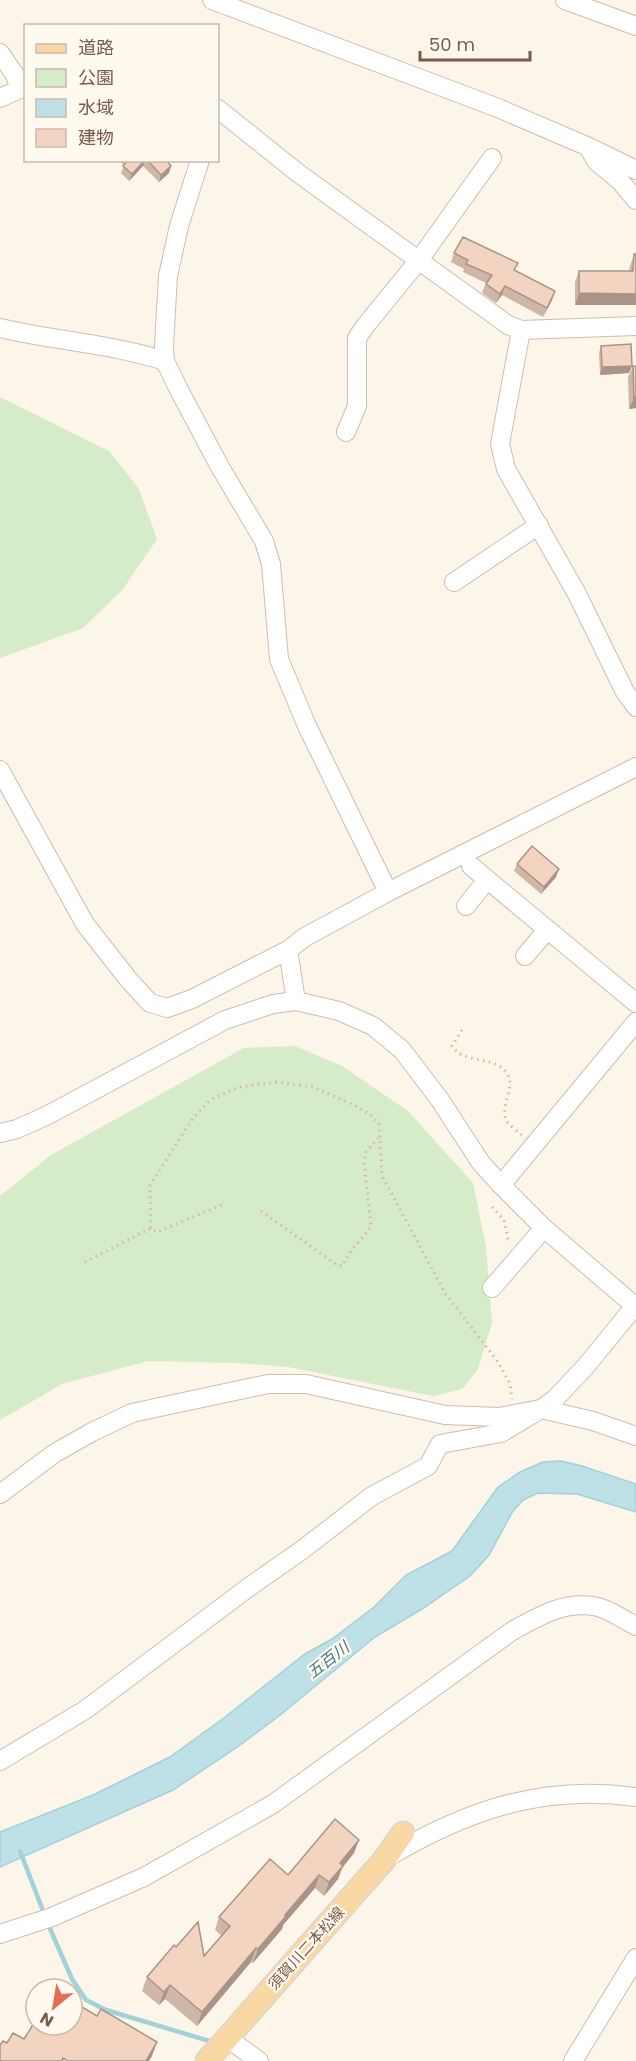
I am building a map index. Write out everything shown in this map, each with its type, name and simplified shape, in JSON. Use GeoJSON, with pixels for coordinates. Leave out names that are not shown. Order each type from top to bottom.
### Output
{"type":"FeatureCollection","features":[{"type":"Feature","properties":{"kind":"main road","name":"須賀川二本松線"},"geometry":{"type":"LineString","coordinates":[[207,2061],[384,1860],[403,1833]]}},
{"type":"Feature","properties":{"kind":"street"},"geometry":{"type":"LineString","coordinates":[[212,0],[498,108],[636,170]]}},
{"type":"Feature","properties":{"kind":"street"},"geometry":{"type":"LineString","coordinates":[[565,0],[636,26]]}},
{"type":"Feature","properties":{"kind":"street"},"geometry":{"type":"LineString","coordinates":[[0,53],[23,89],[0,98]]}},
{"type":"Feature","properties":{"kind":"street"},"geometry":{"type":"LineString","coordinates":[[222,119],[508,325],[521,330],[636,326]]}},
{"type":"Feature","properties":{"kind":"street"},"geometry":{"type":"LineString","coordinates":[[589,147],[596,161],[620,181],[636,200]]}},
{"type":"Feature","properties":{"kind":"street"},"geometry":{"type":"LineString","coordinates":[[346,432],[357,406],[357,338],[419,260],[492,158]]}},
{"type":"Feature","properties":{"kind":"street"},"geometry":{"type":"LineString","coordinates":[[199,162],[179,226],[168,276],[165,360],[215,458],[264,541],[271,564],[279,659],[307,726],[388,892]]}},
{"type":"Feature","properties":{"kind":"street"},"geometry":{"type":"LineString","coordinates":[[0,328],[138,352],[165,360]]}},
{"type":"Feature","properties":{"kind":"street"},"geometry":{"type":"LineString","coordinates":[[521,330],[500,444],[507,469],[577,594],[625,692],[636,707]]}},
{"type":"Feature","properties":{"kind":"street"},"geometry":{"type":"LineString","coordinates":[[454,582],[539,525]]}},
{"type":"Feature","properties":{"kind":"street"},"geometry":{"type":"LineString","coordinates":[[0,770],[85,924],[150,1003],[167,1008],[192,999],[288,950],[305,937],[388,892],[636,767]]}},
{"type":"Feature","properties":{"kind":"street"},"geometry":{"type":"LineString","coordinates":[[471,866],[636,1003]]}},
{"type":"Feature","properties":{"kind":"street"},"geometry":{"type":"LineString","coordinates":[[466,906],[487,880]]}},
{"type":"Feature","properties":{"kind":"street"},"geometry":{"type":"LineString","coordinates":[[525,956],[547,930]]}},
{"type":"Feature","properties":{"kind":"street"},"geometry":{"type":"LineString","coordinates":[[288,950],[296,1001]]}},
{"type":"Feature","properties":{"kind":"street"},"geometry":{"type":"LineString","coordinates":[[0,1133],[17,1129],[225,1020],[273,1004],[296,1001],[355,1016],[388,1037],[411,1059],[481,1163],[501,1185],[544,1228],[636,1306],[555,1399],[501,1433],[440,1444],[428,1466],[372,1496],[85,1710],[0,1761]]}},
{"type":"Feature","properties":{"kind":"street"},"geometry":{"type":"LineString","coordinates":[[501,1185],[636,1022]]}},
{"type":"Feature","properties":{"kind":"street"},"geometry":{"type":"LineString","coordinates":[[492,1288],[544,1228]]}},
{"type":"Feature","properties":{"kind":"street"},"geometry":{"type":"LineString","coordinates":[[0,1494],[55,1453],[132,1413],[268,1384],[306,1384],[445,1415],[499,1417],[541,1409],[593,1421],[636,1436]]}},
{"type":"Feature","properties":{"kind":"street"},"geometry":{"type":"LineString","coordinates":[[0,1934],[52,1917],[144,1877],[273,1804],[512,1631],[547,1612],[567,1606],[599,1607],[636,1626]]}},
{"type":"Feature","properties":{"kind":"street"},"geometry":{"type":"LineString","coordinates":[[384,1860],[445,1826],[510,1802],[552,1794],[574,1793],[636,1797]]}},
{"type":"Feature","properties":{"kind":"street"},"geometry":{"type":"LineString","coordinates":[[573,2061],[636,1958]]}},
{"type":"Feature","properties":{"kind":"street"},"geometry":{"type":"LineString","coordinates":[[226,2037],[259,2061]]}},
{"type":"Feature","properties":{"kind":"path"},"geometry":{"type":"LineString","coordinates":[[462,1030],[452,1046],[463,1056],[496,1064],[506,1070],[510,1083],[505,1114],[507,1122],[534,1146]]}},
{"type":"Feature","properties":{"kind":"path"},"geometry":{"type":"LineString","coordinates":[[151,1228],[150,1185],[202,1106],[210,1100],[239,1087],[277,1082],[313,1087],[372,1116],[379,1124],[381,1176],[445,1293],[502,1369],[510,1384],[515,1414]]}},
{"type":"Feature","properties":{"kind":"path"},"geometry":{"type":"LineString","coordinates":[[261,1211],[337,1265],[342,1266],[371,1227],[364,1161],[366,1152],[380,1137]]}},
{"type":"Feature","properties":{"kind":"path"},"geometry":{"type":"LineString","coordinates":[[151,1228],[157,1232],[222,1205]]}},
{"type":"Feature","properties":{"kind":"path"},"geometry":{"type":"LineString","coordinates":[[492,1207],[504,1220],[508,1242],[518,1258]]}},
{"type":"Feature","properties":{"kind":"path"},"geometry":{"type":"LineString","coordinates":[[85,1262],[151,1228]]}},
{"type":"Feature","properties":{"kind":"green space"},"geometry":{"type":"Polygon","coordinates":[[[0,397],[109,451],[139,489],[157,539],[123,589],[83,628],[0,658],[0,397]]]}},
{"type":"Feature","properties":{"kind":"green space"},"geometry":{"type":"Polygon","coordinates":[[[295,1046],[342,1066],[408,1111],[473,1183],[486,1247],[492,1323],[478,1369],[462,1389],[433,1396],[288,1367],[237,1363],[148,1361],[62,1384],[0,1420],[0,1196],[51,1155],[244,1048],[295,1046]]]}},
{"type":"Feature","properties":{"kind":"water","name":"五百川"},"geometry":{"type":"Polygon","coordinates":[[[561,1461],[636,1484],[636,1512],[577,1494],[538,1493],[523,1500],[513,1511],[489,1555],[470,1576],[422,1609],[375,1637],[279,1716],[236,1748],[173,1790],[0,1867],[0,1832],[93,1795],[170,1757],[305,1654],[332,1639],[374,1607],[406,1575],[452,1551],[498,1487],[520,1472],[543,1462],[561,1461]]]}},
{"type":"Feature","properties":{"kind":"building"},"geometry":{"type":"Polygon","coordinates":[[[126,162],[143,162],[132,174],[123,166],[126,162]]]}},
{"type":"Feature","properties":{"kind":"building"},"geometry":{"type":"Polygon","coordinates":[[[149,162],[168,162],[171,166],[161,175],[149,162]]]}},
{"type":"Feature","properties":{"kind":"building"},"geometry":{"type":"Polygon","coordinates":[[[463,237],[518,263],[514,270],[555,291],[547,308],[505,286],[500,294],[486,284],[492,275],[466,264],[468,260],[454,253],[463,237]]]}},
{"type":"Feature","properties":{"kind":"building"},"geometry":{"type":"Polygon","coordinates":[[[634,254],[636,254],[636,294],[579,293],[579,271],[633,271],[634,254]]]}},
{"type":"Feature","properties":{"kind":"building"},"geometry":{"type":"Polygon","coordinates":[[[631,344],[632,366],[602,367],[601,346],[631,344]]]}},
{"type":"Feature","properties":{"kind":"building"},"geometry":{"type":"Polygon","coordinates":[[[633,366],[636,366],[636,397],[634,398],[633,366]]]}},
{"type":"Feature","properties":{"kind":"building"},"geometry":{"type":"Polygon","coordinates":[[[532,846],[559,869],[544,887],[517,864],[532,846]]]}},
{"type":"Feature","properties":{"kind":"building"},"geometry":{"type":"Polygon","coordinates":[[[335,1819],[359,1840],[340,1863],[343,1866],[329,1882],[319,1875],[202,2012],[170,1985],[164,1992],[147,1977],[174,1945],[176,1947],[198,1922],[204,1956],[230,1926],[219,1917],[270,1859],[288,1875],[335,1819]]]}},
{"type":"Feature","properties":{"kind":"building"},"geometry":{"type":"Polygon","coordinates":[[[84,2008],[97,2016],[101,2009],[157,2042],[146,2061],[68,2061],[63,2058],[62,2061],[0,2061],[0,2045],[3,2041],[7,2043],[13,2033],[24,2039],[25,2037],[84,2037],[84,2008]]]}},
{"type":"Feature","properties":{"kind":"waterway"},"geometry":{"type":"LineString","coordinates":[[20,1851],[45,1916]]}},
{"type":"Feature","properties":{"kind":"waterway"},"geometry":{"type":"LineString","coordinates":[[48,1924],[72,1979],[86,2000],[106,2010],[216,2043]]}}]}
